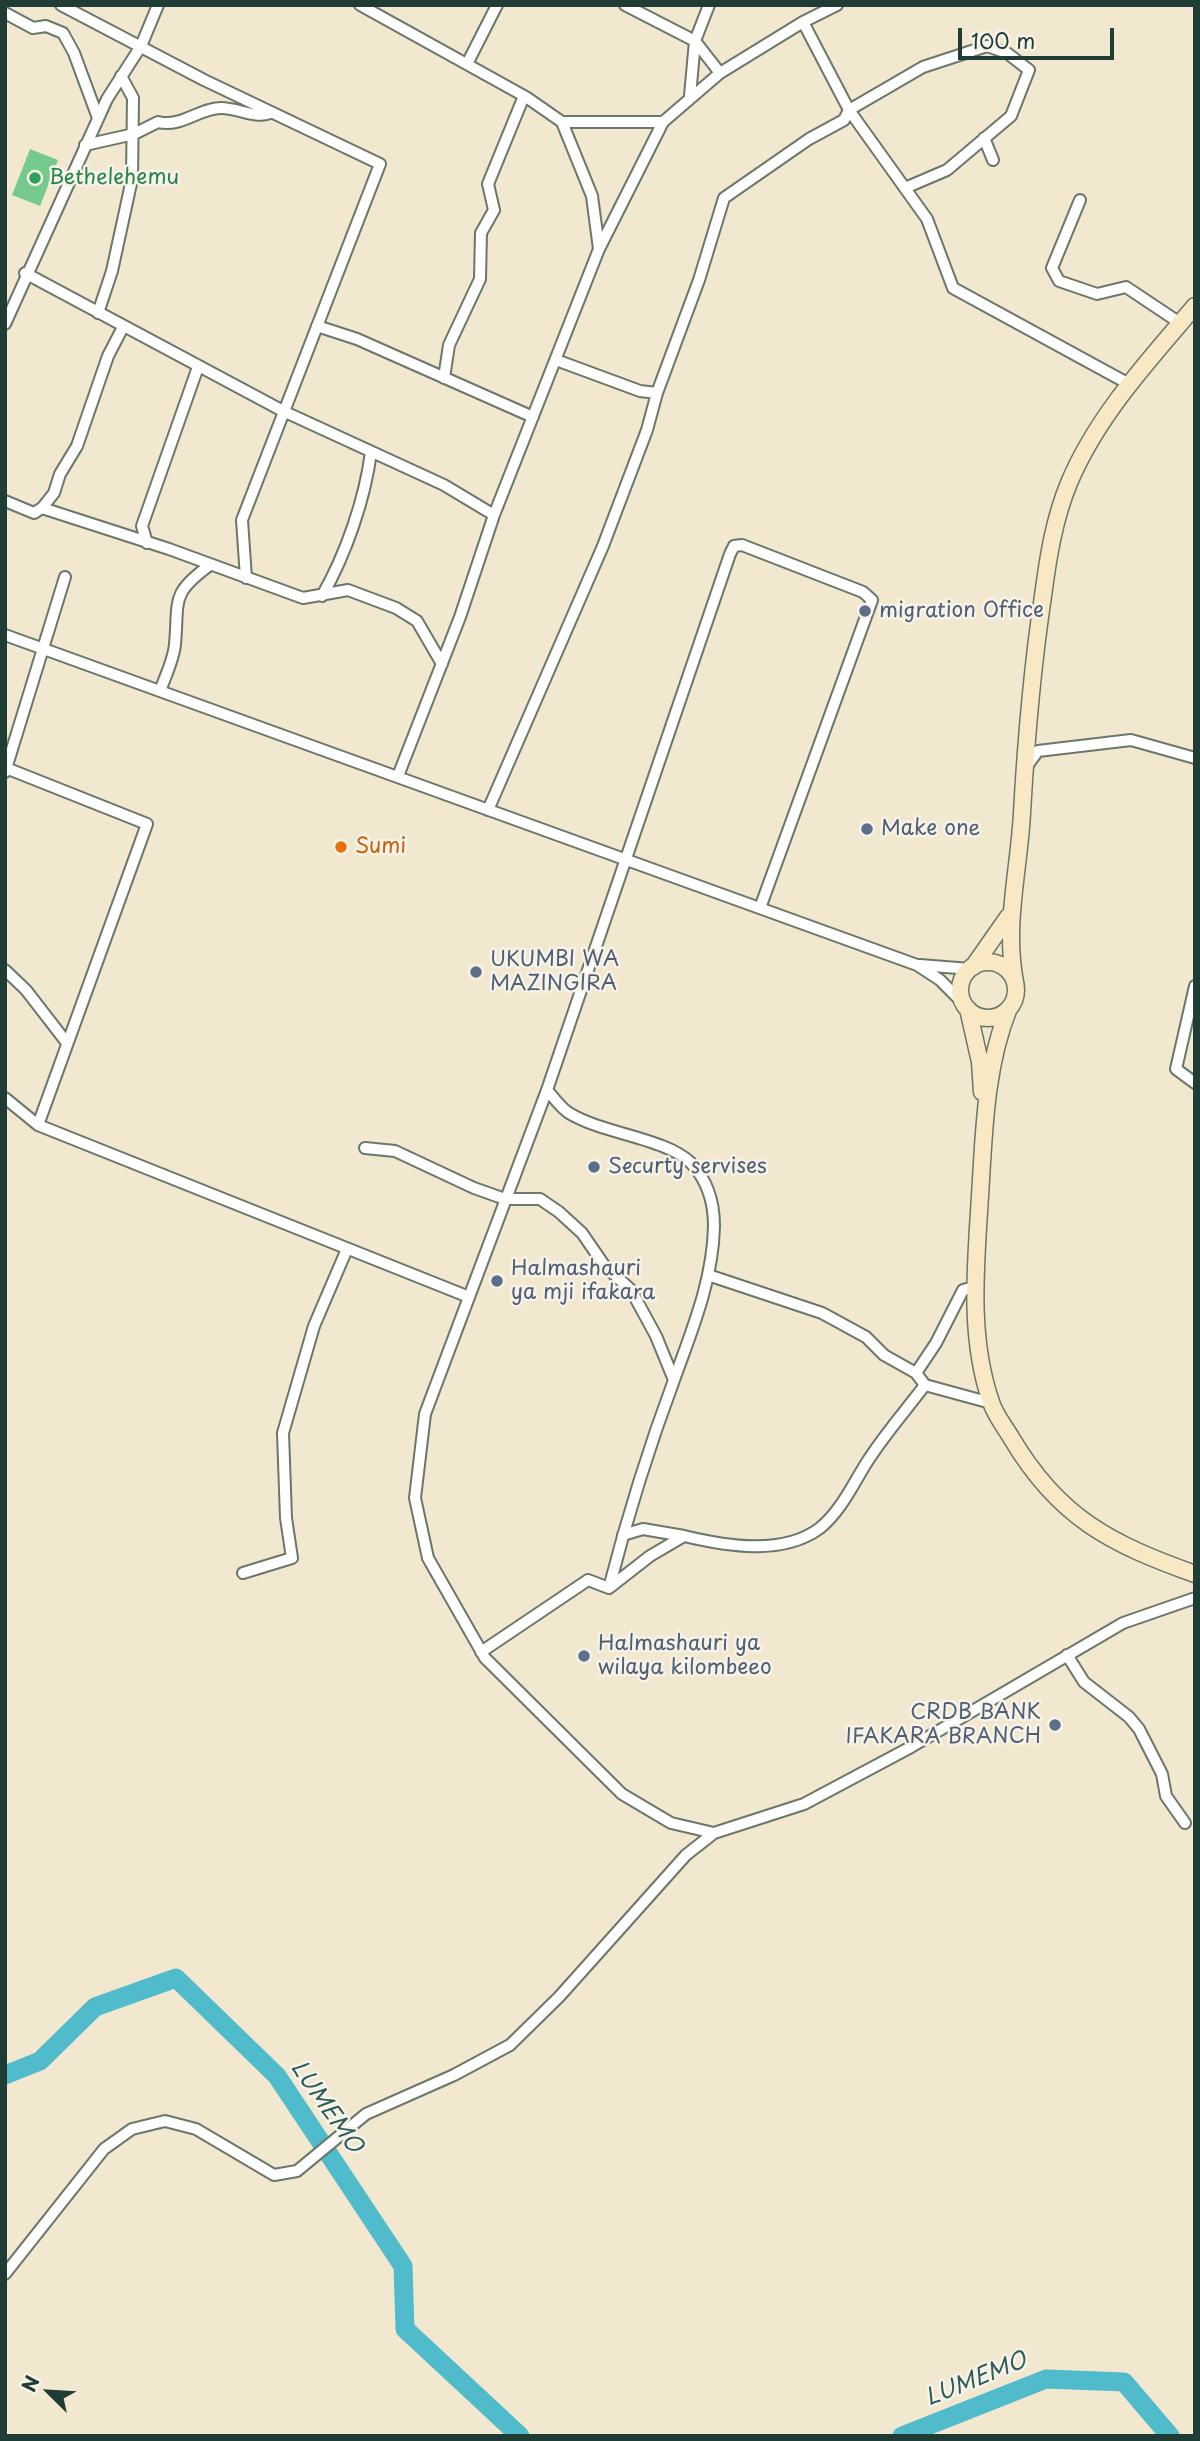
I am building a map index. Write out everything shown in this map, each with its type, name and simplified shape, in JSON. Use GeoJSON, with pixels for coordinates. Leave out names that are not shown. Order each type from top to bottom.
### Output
{"type":"FeatureCollection","features":[{"type":"Feature","properties":{"kind":"main road"},"geometry":{"type":"LineString","coordinates":[[1195,306],[1129,384],[1092,439],[1069,483],[1051,544],[1034,663],[1022,817],[1010,915],[1009,952],[1015,993],[999,1031],[984,1122],[974,1287],[978,1342],[991,1403],[1040,1481],[1076,1518],[1141,1555],[1195,1574]]}},
{"type":"Feature","properties":{"kind":"main road"},"geometry":{"type":"LineString","coordinates":[[984,1122],[980,1062],[962,982],[1010,915]]}},
{"type":"Feature","properties":{"kind":"main road"},"geometry":{"type":"LineString","coordinates":[[971,968],[984,962],[1000,965],[1015,982]]}},
{"type":"Feature","properties":{"kind":"main road"},"geometry":{"type":"LineString","coordinates":[[967,1007],[979,1016],[992,1017],[1009,1008]]}},
{"type":"Feature","properties":{"kind":"street"},"geometry":{"type":"LineString","coordinates":[[61,5],[270,113],[380,164],[242,520],[246,578]]}},
{"type":"Feature","properties":{"kind":"street"},"geometry":{"type":"LineString","coordinates":[[5,324],[25,273],[98,118],[141,46],[159,5]]}},
{"type":"Feature","properties":{"kind":"street"},"geometry":{"type":"LineString","coordinates":[[360,5],[524,96],[562,122],[592,196],[599,249]]}},
{"type":"Feature","properties":{"kind":"street"},"geometry":{"type":"LineString","coordinates":[[467,64],[497,5]]}},
{"type":"Feature","properties":{"kind":"street"},"geometry":{"type":"LineString","coordinates":[[625,5],[695,41],[720,74]]}},
{"type":"Feature","properties":{"kind":"street"},"geometry":{"type":"LineString","coordinates":[[690,96],[695,41],[709,5]]}},
{"type":"Feature","properties":{"kind":"street"},"geometry":{"type":"LineString","coordinates":[[398,776],[442,664],[494,515],[599,249],[663,122],[690,96],[720,74],[803,22],[837,5]]}},
{"type":"Feature","properties":{"kind":"street"},"geometry":{"type":"LineString","coordinates":[[5,13],[33,28],[46,26],[63,33],[74,53],[98,118]]}},
{"type":"Feature","properties":{"kind":"street"},"geometry":{"type":"LineString","coordinates":[[803,22],[849,110],[927,219],[953,288],[1129,384]]}},
{"type":"Feature","properties":{"kind":"street"},"geometry":{"type":"LineString","coordinates":[[488,810],[603,546],[648,430],[657,393],[699,280],[724,198],[809,139],[845,120],[849,110],[923,67],[987,46],[1006,53],[1029,70],[1011,116],[947,170],[905,188]]}},
{"type":"Feature","properties":{"kind":"street"},"geometry":{"type":"LineString","coordinates":[[98,313],[112,271],[132,179],[133,98],[121,76]]}},
{"type":"Feature","properties":{"kind":"street"},"geometry":{"type":"LineString","coordinates":[[444,378],[449,345],[480,279],[481,233],[494,210],[488,184],[524,96]]}},
{"type":"Feature","properties":{"kind":"street"},"geometry":{"type":"LineString","coordinates":[[85,145],[131,135],[158,122],[168,125],[219,108],[262,116],[270,113]]}},
{"type":"Feature","properties":{"kind":"street"},"geometry":{"type":"LineString","coordinates":[[562,122],[663,122]]}},
{"type":"Feature","properties":{"kind":"street"},"geometry":{"type":"LineString","coordinates":[[984,138],[993,160]]}},
{"type":"Feature","properties":{"kind":"street"},"geometry":{"type":"LineString","coordinates":[[1080,200],[1052,268],[1059,281],[1077,290],[1097,294],[1126,286],[1180,323]]}},
{"type":"Feature","properties":{"kind":"street"},"geometry":{"type":"LineString","coordinates":[[25,273],[283,411],[444,485],[494,515]]}},
{"type":"Feature","properties":{"kind":"street"},"geometry":{"type":"LineString","coordinates":[[317,326],[357,339],[533,417]]}},
{"type":"Feature","properties":{"kind":"street"},"geometry":{"type":"LineString","coordinates":[[5,501],[34,513],[42,508],[54,493],[60,474],[77,446],[108,356],[123,327]]}},
{"type":"Feature","properties":{"kind":"street"},"geometry":{"type":"LineString","coordinates":[[556,360],[640,391],[657,393]]}},
{"type":"Feature","properties":{"kind":"street"},"geometry":{"type":"LineString","coordinates":[[146,543],[142,526],[198,367]]}},
{"type":"Feature","properties":{"kind":"street"},"geometry":{"type":"LineString","coordinates":[[322,596],[333,577],[360,506],[371,452]]}},
{"type":"Feature","properties":{"kind":"street"},"geometry":{"type":"LineString","coordinates":[[42,508],[303,598],[348,590],[396,608],[418,621],[442,664]]}},
{"type":"Feature","properties":{"kind":"street"},"geometry":{"type":"LineString","coordinates":[[714,1833],[671,1823],[622,1794],[481,1652],[428,1558],[415,1499],[425,1414],[446,1351],[470,1297],[547,1090],[730,554],[734,546],[742,545],[863,592],[872,600],[760,908]]}},
{"type":"Feature","properties":{"kind":"street"},"geometry":{"type":"LineString","coordinates":[[160,691],[175,647],[175,608],[183,586],[210,565]]}},
{"type":"Feature","properties":{"kind":"street"},"geometry":{"type":"LineString","coordinates":[[38,1125],[147,824],[6,770],[65,577]]}},
{"type":"Feature","properties":{"kind":"street"},"geometry":{"type":"LineString","coordinates":[[333,577],[343,591]]}},
{"type":"Feature","properties":{"kind":"street"},"geometry":{"type":"LineString","coordinates":[[5,635],[917,965],[940,980],[967,1007]]}},
{"type":"Feature","properties":{"kind":"street"},"geometry":{"type":"LineString","coordinates":[[1024,770],[1038,751],[1131,740],[1195,758]]}},
{"type":"Feature","properties":{"kind":"street"},"geometry":{"type":"LineString","coordinates":[[917,965],[971,968]]}},
{"type":"Feature","properties":{"kind":"street"},"geometry":{"type":"LineString","coordinates":[[5,970],[26,990],[67,1043]]}},
{"type":"Feature","properties":{"kind":"street"},"geometry":{"type":"LineString","coordinates":[[1195,986],[1176,1069],[1195,1083]]}},
{"type":"Feature","properties":{"kind":"street"},"geometry":{"type":"LineString","coordinates":[[547,1090],[566,1111],[589,1123],[672,1150],[690,1162],[707,1182],[712,1200],[714,1226],[709,1275],[692,1336],[674,1380],[623,1535],[610,1588]]}},
{"type":"Feature","properties":{"kind":"street"},"geometry":{"type":"LineString","coordinates":[[5,1098],[38,1125],[470,1297]]}},
{"type":"Feature","properties":{"kind":"street"},"geometry":{"type":"LineString","coordinates":[[365,1148],[395,1151],[433,1172],[505,1199],[540,1199],[582,1233],[604,1265],[631,1290],[667,1359],[674,1380]]}},
{"type":"Feature","properties":{"kind":"street"},"geometry":{"type":"LineString","coordinates":[[243,1573],[292,1558],[286,1518],[284,1433],[314,1325],[347,1249]]}},
{"type":"Feature","properties":{"kind":"street"},"geometry":{"type":"LineString","coordinates":[[709,1275],[822,1313],[851,1326],[884,1354],[916,1373],[925,1385],[991,1403]]}},
{"type":"Feature","properties":{"kind":"street"},"geometry":{"type":"LineString","coordinates":[[916,1373],[963,1290],[974,1287]]}},
{"type":"Feature","properties":{"kind":"street"},"geometry":{"type":"LineString","coordinates":[[623,1535],[643,1529],[740,1547],[791,1542],[820,1528],[843,1501],[869,1460],[925,1385]]}},
{"type":"Feature","properties":{"kind":"street"},"geometry":{"type":"LineString","coordinates":[[610,1588],[650,1556],[684,1536]]}},
{"type":"Feature","properties":{"kind":"street"},"geometry":{"type":"LineString","coordinates":[[481,1652],[587,1580],[610,1588]]}},
{"type":"Feature","properties":{"kind":"street"},"geometry":{"type":"LineString","coordinates":[[5,2274],[104,2149],[132,2129],[165,2121],[196,2129],[274,2175],[297,2171],[366,2114],[454,2075],[510,2045],[559,1997],[686,1855],[714,1833],[804,1804],[911,1747],[1123,1623],[1195,1598]]}},
{"type":"Feature","properties":{"kind":"street"},"geometry":{"type":"LineString","coordinates":[[1067,1655],[1084,1682],[1129,1717],[1139,1729],[1162,1774],[1166,1796],[1185,1823]]}},
{"type":"Feature","properties":{"kind":"green space","name":"Bethelehemu"},"geometry":{"type":"Polygon","coordinates":[[[30,149],[58,160],[40,206],[12,195],[30,149]]]}},
{"type":"Feature","properties":{"kind":"waterway","name":"LUMEMO"},"geometry":{"type":"LineString","coordinates":[[5,2075],[40,2061],[95,2007],[176,1978],[277,2076],[403,2266],[405,2329],[520,2436]]}},
{"type":"Feature","properties":{"kind":"waterway","name":"LUMEMO"},"geometry":{"type":"LineString","coordinates":[[902,2436],[1046,2379],[1124,2382],[1170,2436]]}},
{"type":"Feature","properties":{"kind":"place","name":"Bethelehemu"},"geometry":{"type":"Point","coordinates":[35,178]}},
{"type":"Feature","properties":{"kind":"place","name":"migration Office"},"geometry":{"type":"Point","coordinates":[865,611]}},
{"type":"Feature","properties":{"kind":"place","name":"Make one"},"geometry":{"type":"Point","coordinates":[867,829]}},
{"type":"Feature","properties":{"kind":"place","name":"Sumi"},"geometry":{"type":"Point","coordinates":[341,847]}},
{"type":"Feature","properties":{"kind":"place","name":"UKUMBI WA MAZINGIRA"},"geometry":{"type":"Point","coordinates":[476,972]}},
{"type":"Feature","properties":{"kind":"place","name":"Securty servises"},"geometry":{"type":"Point","coordinates":[594,1167]}},
{"type":"Feature","properties":{"kind":"place","name":"Halmashauri ya mji ifakara"},"geometry":{"type":"Point","coordinates":[497,1281]}},
{"type":"Feature","properties":{"kind":"place","name":"Halmashauri ya wilaya kilombeeo"},"geometry":{"type":"Point","coordinates":[584,1656]}},
{"type":"Feature","properties":{"kind":"place","name":"CRDB BANK IFAKARA BRANCH"},"geometry":{"type":"Point","coordinates":[1055,1725]}}]}
